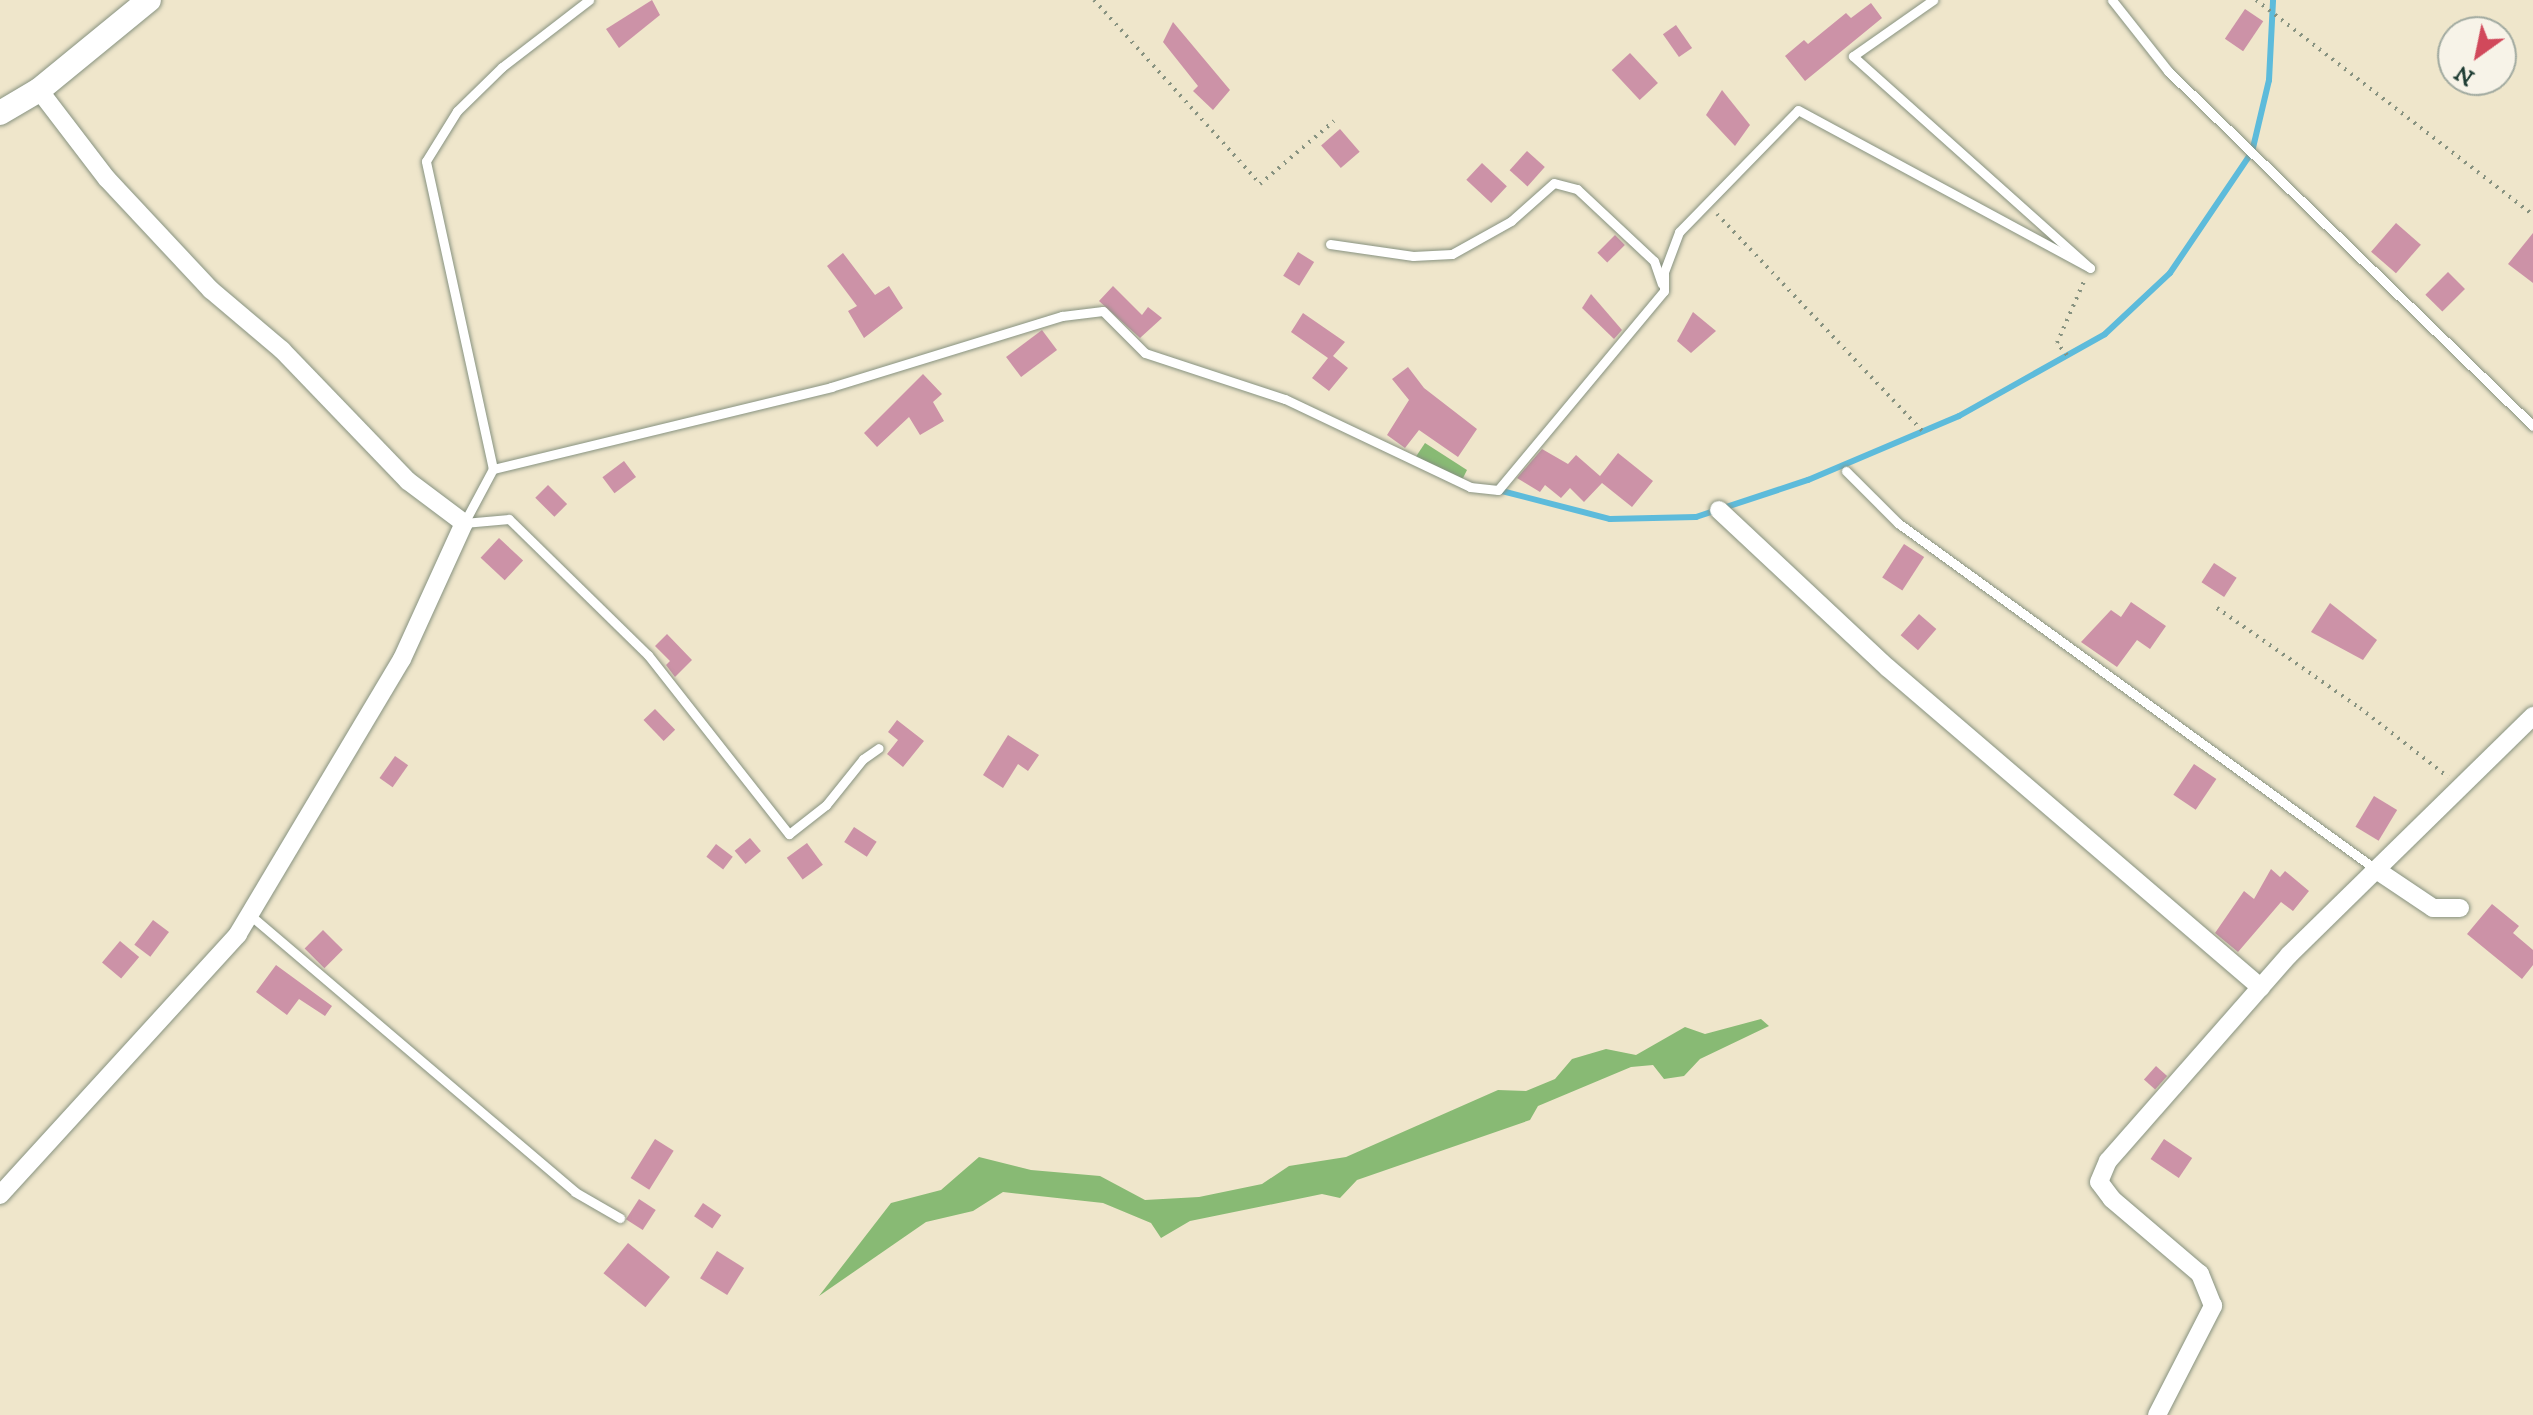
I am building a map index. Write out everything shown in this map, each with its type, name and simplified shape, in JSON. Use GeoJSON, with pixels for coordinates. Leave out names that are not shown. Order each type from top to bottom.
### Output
{"type":"FeatureCollection","features":[{"type":"Feature","properties":{"kind":"street"},"geometry":{"type":"LineString","coordinates":[[0,113],[39,90],[149,0]]}},
{"type":"Feature","properties":{"kind":"street"},"geometry":{"type":"LineString","coordinates":[[0,1195],[238,934],[402,659],[464,523],[408,481],[282,350],[211,290],[107,179],[39,90]]}},
{"type":"Feature","properties":{"kind":"street"},"geometry":{"type":"LineString","coordinates":[[1719,510],[1888,668],[2261,988]]}},
{"type":"Feature","properties":{"kind":"street"},"geometry":{"type":"LineString","coordinates":[[2157,1415],[2213,1306],[2200,1274],[2112,1199],[2099,1182],[2108,1161],[2261,988],[2533,716]]}},
{"type":"Feature","properties":{"kind":"street"},"geometry":{"type":"LineString","coordinates":[[2378,871],[2433,908],[2460,908]]}},
{"type":"Feature","properties":{"kind":"lane"},"geometry":{"type":"LineString","coordinates":[[464,523],[493,469],[426,161],[457,111],[502,67],[589,0]]}},
{"type":"Feature","properties":{"kind":"lane"},"geometry":{"type":"LineString","coordinates":[[1933,0],[1853,56],[2090,268]]}},
{"type":"Feature","properties":{"kind":"lane"},"geometry":{"type":"LineString","coordinates":[[2112,0],[2168,71],[2533,426]]}},
{"type":"Feature","properties":{"kind":"lane"},"geometry":{"type":"LineString","coordinates":[[493,469],[831,387],[1062,316],[1103,311],[1145,353],[1285,399],[1470,487],[1498,490],[1664,291],[1664,272],[1679,232],[1798,110],[2090,268]]}},
{"type":"Feature","properties":{"kind":"lane"},"geometry":{"type":"LineString","coordinates":[[1330,244],[1413,256],[1452,254],[1511,221],[1554,183],[1577,189],[1654,261],[1664,291]]}},
{"type":"Feature","properties":{"kind":"lane"},"geometry":{"type":"LineString","coordinates":[[1846,471],[1898,523],[2378,871]]}},
{"type":"Feature","properties":{"kind":"lane"},"geometry":{"type":"LineString","coordinates":[[464,523],[509,519],[648,655],[789,834],[826,805],[863,759],[879,748]]}},
{"type":"Feature","properties":{"kind":"lane"},"geometry":{"type":"LineString","coordinates":[[250,915],[575,1192],[620,1218]]}},
{"type":"Feature","properties":{"kind":"path"},"geometry":{"type":"LineString","coordinates":[[1094,0],[1260,184],[1334,121]]}},
{"type":"Feature","properties":{"kind":"path"},"geometry":{"type":"LineString","coordinates":[[2256,0],[2533,215]]}},
{"type":"Feature","properties":{"kind":"path"},"geometry":{"type":"LineString","coordinates":[[1707,203],[1922,431]]}},
{"type":"Feature","properties":{"kind":"path"},"geometry":{"type":"LineString","coordinates":[[2067,355],[2057,343],[2090,268]]}},
{"type":"Feature","properties":{"kind":"path"},"geometry":{"type":"LineString","coordinates":[[2217,608],[2360,708],[2462,788]]}},
{"type":"Feature","properties":{"kind":"green space"},"geometry":{"type":"Polygon","coordinates":[[[1425,443],[1467,470],[1462,480],[1415,458],[1425,443]]]}},
{"type":"Feature","properties":{"kind":"green space"},"geometry":{"type":"Polygon","coordinates":[[[1761,1019],[1769,1026],[1700,1059],[1684,1076],[1664,1079],[1653,1065],[1631,1067],[1538,1106],[1530,1120],[1357,1180],[1340,1198],[1322,1194],[1190,1221],[1161,1238],[1151,1223],[1103,1203],[1003,1192],[973,1211],[926,1222],[819,1296],[891,1203],[941,1190],[979,1157],[1031,1170],[1100,1176],[1145,1200],[1199,1197],[1262,1184],[1289,1166],[1346,1157],[1498,1090],[1526,1091],[1555,1079],[1572,1059],[1606,1049],[1636,1055],[1685,1027],[1705,1034],[1761,1019]]]}},
{"type":"Feature","properties":{"kind":"building"},"geometry":{"type":"Polygon","coordinates":[[[652,0],[660,15],[619,48],[606,29],[652,0]]]}},
{"type":"Feature","properties":{"kind":"building"},"geometry":{"type":"Polygon","coordinates":[[[1871,3],[1882,18],[1805,81],[1785,56],[1804,40],[1808,44],[1846,13],[1851,18],[1871,3]]]}},
{"type":"Feature","properties":{"kind":"building"},"geometry":{"type":"Polygon","coordinates":[[[2245,9],[2263,21],[2243,51],[2225,39],[2245,9]]]}},
{"type":"Feature","properties":{"kind":"building"},"geometry":{"type":"Polygon","coordinates":[[[1173,22],[1230,90],[1213,110],[1193,91],[1198,86],[1163,42],[1173,22]]]}},
{"type":"Feature","properties":{"kind":"building"},"geometry":{"type":"Polygon","coordinates":[[[1676,25],[1692,48],[1679,57],[1663,34],[1676,25]]]}},
{"type":"Feature","properties":{"kind":"building"},"geometry":{"type":"Polygon","coordinates":[[[1630,53],[1658,83],[1640,100],[1612,70],[1630,53]]]}},
{"type":"Feature","properties":{"kind":"building"},"geometry":{"type":"Polygon","coordinates":[[[1722,90],[1750,125],[1735,146],[1706,115],[1722,90]]]}},
{"type":"Feature","properties":{"kind":"building"},"geometry":{"type":"Polygon","coordinates":[[[1340,129],[1360,152],[1341,168],[1321,145],[1340,129]]]}},
{"type":"Feature","properties":{"kind":"building"},"geometry":{"type":"Polygon","coordinates":[[[1527,151],[1545,167],[1527,186],[1510,170],[1527,151]]]}},
{"type":"Feature","properties":{"kind":"building"},"geometry":{"type":"Polygon","coordinates":[[[1482,163],[1507,186],[1491,203],[1466,180],[1482,163]]]}},
{"type":"Feature","properties":{"kind":"building"},"geometry":{"type":"Polygon","coordinates":[[[2396,223],[2421,245],[2396,273],[2371,252],[2396,223]]]}},
{"type":"Feature","properties":{"kind":"building"},"geometry":{"type":"Polygon","coordinates":[[[2533,233],[2533,283],[2508,264],[2533,233]]]}},
{"type":"Feature","properties":{"kind":"building"},"geometry":{"type":"Polygon","coordinates":[[[1615,235],[1625,245],[1607,263],[1597,253],[1615,235]]]}},
{"type":"Feature","properties":{"kind":"building"},"geometry":{"type":"Polygon","coordinates":[[[1298,252],[1314,262],[1299,286],[1283,276],[1298,252]]]}},
{"type":"Feature","properties":{"kind":"building"},"geometry":{"type":"Polygon","coordinates":[[[843,253],[875,295],[889,286],[903,308],[864,338],[848,311],[857,306],[827,266],[843,253]]]}},
{"type":"Feature","properties":{"kind":"building"},"geometry":{"type":"Polygon","coordinates":[[[2448,272],[2465,289],[2442,312],[2425,295],[2448,272]]]}},
{"type":"Feature","properties":{"kind":"building"},"geometry":{"type":"Polygon","coordinates":[[[1113,286],[1142,315],[1148,307],[1162,318],[1140,338],[1099,301],[1113,286]]]}},
{"type":"Feature","properties":{"kind":"building"},"geometry":{"type":"Polygon","coordinates":[[[1591,294],[1622,330],[1614,339],[1582,308],[1591,294]]]}},
{"type":"Feature","properties":{"kind":"building"},"geometry":{"type":"Polygon","coordinates":[[[1693,312],[1716,331],[1691,353],[1677,341],[1693,312]]]}},
{"type":"Feature","properties":{"kind":"building"},"geometry":{"type":"Polygon","coordinates":[[[1303,313],[1345,342],[1333,356],[1348,368],[1329,391],[1312,378],[1328,358],[1291,332],[1303,313]]]}},
{"type":"Feature","properties":{"kind":"building"},"geometry":{"type":"Polygon","coordinates":[[[1042,330],[1057,350],[1021,377],[1006,357],[1042,330]]]}},
{"type":"Feature","properties":{"kind":"building"},"geometry":{"type":"Polygon","coordinates":[[[1408,367],[1424,388],[1477,429],[1458,457],[1419,430],[1405,448],[1387,435],[1409,400],[1392,379],[1408,367]]]}},
{"type":"Feature","properties":{"kind":"building"},"geometry":{"type":"Polygon","coordinates":[[[923,374],[942,394],[933,402],[944,421],[920,435],[909,417],[877,447],[864,433],[923,374]]]}},
{"type":"Feature","properties":{"kind":"building"},"geometry":{"type":"Polygon","coordinates":[[[1542,449],[1568,464],[1576,455],[1600,476],[1618,453],[1653,481],[1632,507],[1602,483],[1584,502],[1570,488],[1561,498],[1545,485],[1540,492],[1517,478],[1542,449]]]}},
{"type":"Feature","properties":{"kind":"building"},"geometry":{"type":"Polygon","coordinates":[[[624,461],[636,477],[614,493],[602,477],[624,461]]]}},
{"type":"Feature","properties":{"kind":"building"},"geometry":{"type":"Polygon","coordinates":[[[548,485],[567,504],[554,517],[535,498],[548,485]]]}},
{"type":"Feature","properties":{"kind":"building"},"geometry":{"type":"Polygon","coordinates":[[[499,538],[523,561],[505,580],[481,558],[499,538]]]}},
{"type":"Feature","properties":{"kind":"building"},"geometry":{"type":"Polygon","coordinates":[[[1904,544],[1924,557],[1902,591],[1882,578],[1904,544]]]}},
{"type":"Feature","properties":{"kind":"building"},"geometry":{"type":"Polygon","coordinates":[[[2214,563],[2237,578],[2224,597],[2201,582],[2214,563]]]}},
{"type":"Feature","properties":{"kind":"building"},"geometry":{"type":"Polygon","coordinates":[[[2131,602],[2166,626],[2150,649],[2137,640],[2117,667],[2081,642],[2111,610],[2121,617],[2131,602]]]}},
{"type":"Feature","properties":{"kind":"building"},"geometry":{"type":"Polygon","coordinates":[[[2330,603],[2377,640],[2363,660],[2311,632],[2330,603]]]}},
{"type":"Feature","properties":{"kind":"building"},"geometry":{"type":"Polygon","coordinates":[[[1919,614],[1936,629],[1918,650],[1901,635],[1919,614]]]}},
{"type":"Feature","properties":{"kind":"building"},"geometry":{"type":"Polygon","coordinates":[[[667,634],[692,660],[675,677],[666,665],[670,661],[655,646],[667,634]]]}},
{"type":"Feature","properties":{"kind":"building"},"geometry":{"type":"Polygon","coordinates":[[[655,709],[675,730],[664,741],[643,720],[655,709]]]}},
{"type":"Feature","properties":{"kind":"building"},"geometry":{"type":"Polygon","coordinates":[[[897,720],[924,741],[903,767],[887,754],[898,740],[888,732],[897,720]]]}},
{"type":"Feature","properties":{"kind":"building"},"geometry":{"type":"Polygon","coordinates":[[[1008,735],[1039,755],[1028,771],[1018,764],[1003,788],[983,775],[1008,735]]]}},
{"type":"Feature","properties":{"kind":"building"},"geometry":{"type":"Polygon","coordinates":[[[395,756],[408,765],[393,787],[380,778],[395,756]]]}},
{"type":"Feature","properties":{"kind":"building"},"geometry":{"type":"Polygon","coordinates":[[[2194,764],[2216,779],[2196,810],[2173,795],[2194,764]]]}},
{"type":"Feature","properties":{"kind":"building"},"geometry":{"type":"Polygon","coordinates":[[[2374,796],[2397,810],[2379,841],[2355,827],[2374,796]]]}},
{"type":"Feature","properties":{"kind":"building"},"geometry":{"type":"Polygon","coordinates":[[[854,827],[877,842],[867,857],[844,842],[854,827]]]}},
{"type":"Feature","properties":{"kind":"building"},"geometry":{"type":"Polygon","coordinates":[[[750,838],[761,851],[746,864],[735,851],[750,838]]]}},
{"type":"Feature","properties":{"kind":"building"},"geometry":{"type":"Polygon","coordinates":[[[807,843],[823,865],[803,880],[787,858],[807,843]]]}},
{"type":"Feature","properties":{"kind":"building"},"geometry":{"type":"Polygon","coordinates":[[[716,844],[733,857],[723,869],[706,857],[716,844]]]}},
{"type":"Feature","properties":{"kind":"building"},"geometry":{"type":"Polygon","coordinates":[[[2271,869],[2280,877],[2285,871],[2309,891],[2293,911],[2281,902],[2238,952],[2215,933],[2244,891],[2254,899],[2271,869]]]}},
{"type":"Feature","properties":{"kind":"building"},"geometry":{"type":"Polygon","coordinates":[[[2492,904],[2519,926],[2513,933],[2533,950],[2533,965],[2522,979],[2467,934],[2492,904]]]}},
{"type":"Feature","properties":{"kind":"building"},"geometry":{"type":"Polygon","coordinates":[[[153,920],[169,932],[150,957],[134,945],[153,920]]]}},
{"type":"Feature","properties":{"kind":"building"},"geometry":{"type":"Polygon","coordinates":[[[323,930],[343,950],[324,968],[305,948],[323,930]]]}},
{"type":"Feature","properties":{"kind":"building"},"geometry":{"type":"Polygon","coordinates":[[[120,941],[139,957],[121,979],[102,962],[120,941]]]}},
{"type":"Feature","properties":{"kind":"building"},"geometry":{"type":"Polygon","coordinates":[[[276,965],[332,1006],[325,1016],[299,999],[287,1015],[256,992],[276,965]]]}},
{"type":"Feature","properties":{"kind":"building"},"geometry":{"type":"Polygon","coordinates":[[[2156,1066],[2167,1076],[2155,1089],[2144,1079],[2156,1066]]]}},
{"type":"Feature","properties":{"kind":"building"},"geometry":{"type":"Polygon","coordinates":[[[655,1139],[674,1151],[649,1190],[631,1178],[655,1139]]]}},
{"type":"Feature","properties":{"kind":"building"},"geometry":{"type":"Polygon","coordinates":[[[2164,1139],[2192,1158],[2179,1178],[2151,1159],[2164,1139]]]}},
{"type":"Feature","properties":{"kind":"building"},"geometry":{"type":"Polygon","coordinates":[[[639,1199],[656,1210],[643,1230],[626,1219],[639,1199]]]}},
{"type":"Feature","properties":{"kind":"building"},"geometry":{"type":"Polygon","coordinates":[[[703,1203],[721,1215],[712,1229],[694,1216],[703,1203]]]}},
{"type":"Feature","properties":{"kind":"building"},"geometry":{"type":"Polygon","coordinates":[[[628,1243],[670,1277],[645,1307],[603,1273],[628,1243]]]}},
{"type":"Feature","properties":{"kind":"building"},"geometry":{"type":"Polygon","coordinates":[[[717,1251],[744,1268],[727,1295],[700,1278],[717,1251]]]}},
{"type":"Feature","properties":{"kind":"waterway"},"geometry":{"type":"LineString","coordinates":[[1498,490],[1610,519],[1696,517],[1808,480],[1959,416],[2105,334],[2170,273],[2252,152],[2269,80],[2273,0]]}}]}
